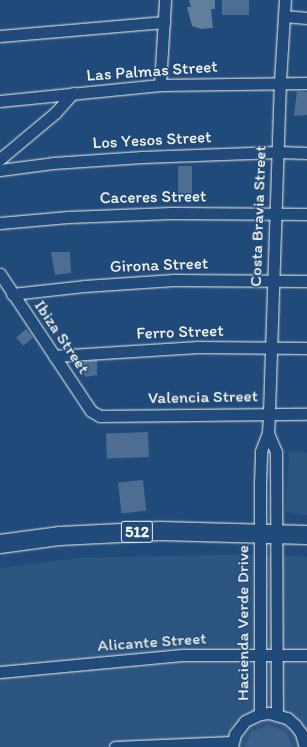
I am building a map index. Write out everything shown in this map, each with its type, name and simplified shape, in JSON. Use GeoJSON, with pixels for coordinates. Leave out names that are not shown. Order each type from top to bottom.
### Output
{"type":"FeatureCollection","features":[{"type":"Feature","properties":{"kind":"main road","name":"512"},"geometry":{"type":"LineString","coordinates":[[0,544],[60,536],[161,531],[267,533]]}},
{"type":"Feature","properties":{"kind":"main road"},"geometry":{"type":"LineString","coordinates":[[267,533],[307,535]]}},
{"type":"Feature","properties":{"kind":"street"},"geometry":{"type":"LineString","coordinates":[[160,85],[165,0]]}},
{"type":"Feature","properties":{"kind":"street","name":"Costa Bravia Street"},"geometry":{"type":"LineString","coordinates":[[267,533],[261,451],[268,433],[270,412],[270,347],[280,81],[285,0]]}},
{"type":"Feature","properties":{"kind":"street"},"geometry":{"type":"LineString","coordinates":[[284,16],[307,18]]}},
{"type":"Feature","properties":{"kind":"street"},"geometry":{"type":"LineString","coordinates":[[0,36],[164,22]]}},
{"type":"Feature","properties":{"kind":"street","name":"Las Palmas Street"},"geometry":{"type":"LineString","coordinates":[[0,101],[160,85],[280,81],[307,82]]}},
{"type":"Feature","properties":{"kind":"street"},"geometry":{"type":"LineString","coordinates":[[0,159],[55,113],[73,93]]}},
{"type":"Feature","properties":{"kind":"street","name":"Los Yesos Street"},"geometry":{"type":"LineString","coordinates":[[0,170],[53,163],[142,157],[278,152],[307,153]]}},
{"type":"Feature","properties":{"kind":"street","name":"Caceres Street"},"geometry":{"type":"LineString","coordinates":[[0,223],[76,216],[276,212],[307,214]]}},
{"type":"Feature","properties":{"kind":"street","name":"Ibiza Street"},"geometry":{"type":"LineString","coordinates":[[0,274],[91,411],[100,416]]}},
{"type":"Feature","properties":{"kind":"street","name":"Girona Street"},"geometry":{"type":"LineString","coordinates":[[12,294],[84,286],[167,281],[307,281]]}},
{"type":"Feature","properties":{"kind":"street","name":"Ferro Street"},"geometry":{"type":"LineString","coordinates":[[54,356],[198,348],[307,348]]}},
{"type":"Feature","properties":{"kind":"street","name":"Valencia Street"},"geometry":{"type":"LineString","coordinates":[[100,416],[270,412],[307,414]]}},
{"type":"Feature","properties":{"kind":"street","name":"Costa Bravia Street"},"geometry":{"type":"LineString","coordinates":[[267,533],[276,452],[268,433]]}},
{"type":"Feature","properties":{"kind":"street","name":"Hacienda Verde Drive"},"geometry":{"type":"LineString","coordinates":[[260,714],[260,654],[267,533]]}},
{"type":"Feature","properties":{"kind":"street","name":"Hacienda Verde Drive"},"geometry":{"type":"LineString","coordinates":[[267,533],[277,654],[277,714]]}},
{"type":"Feature","properties":{"kind":"street","name":"Alicante Street"},"geometry":{"type":"LineString","coordinates":[[0,672],[182,655],[307,655]]}},
{"type":"Feature","properties":{"kind":"street"},"geometry":{"type":"LineString","coordinates":[[115,747],[232,745],[242,724],[260,714],[277,714],[295,725],[305,744]]}},
{"type":"Feature","properties":{"kind":"shaded area"},"geometry":{"type":"Polygon","coordinates":[[[189,0],[215,0],[215,9],[211,9],[213,28],[201,29],[192,26],[187,7],[191,7],[189,0]]]}},
{"type":"Feature","properties":{"kind":"shaded area"},"geometry":{"type":"Polygon","coordinates":[[[289,452],[307,453],[307,515],[285,512],[289,452]]]}},
{"type":"Feature","properties":{"kind":"shaded area"},"geometry":{"type":"Polygon","coordinates":[[[250,554],[307,557],[307,747],[0,747],[0,568],[79,558],[250,554]]]}},
{"type":"Feature","properties":{"kind":"shaded area"},"geometry":{"type":"Polygon","coordinates":[[[268,725],[285,731],[293,747],[244,747],[251,732],[268,725]]]}},
{"type":"Feature","properties":{"kind":"building"},"geometry":{"type":"Polygon","coordinates":[[[222,0],[249,0],[249,15],[222,15],[222,0]]]}},
{"type":"Feature","properties":{"kind":"building"},"geometry":{"type":"Polygon","coordinates":[[[297,91],[307,92],[307,115],[294,116],[297,91]]]}},
{"type":"Feature","properties":{"kind":"building"},"geometry":{"type":"Polygon","coordinates":[[[178,166],[192,166],[192,198],[178,198],[178,166]]]}},
{"type":"Feature","properties":{"kind":"building"},"geometry":{"type":"Polygon","coordinates":[[[51,252],[70,252],[71,273],[55,275],[51,252]]]}},
{"type":"Feature","properties":{"kind":"building"},"geometry":{"type":"Polygon","coordinates":[[[26,329],[33,337],[23,346],[16,338],[26,329]]]}},
{"type":"Feature","properties":{"kind":"building"},"geometry":{"type":"Polygon","coordinates":[[[97,360],[97,375],[85,377],[80,361],[97,360]]]}},
{"type":"Feature","properties":{"kind":"building"},"geometry":{"type":"Polygon","coordinates":[[[148,432],[149,457],[107,458],[106,433],[148,432]]]}},
{"type":"Feature","properties":{"kind":"building"},"geometry":{"type":"Polygon","coordinates":[[[143,480],[146,511],[121,513],[118,483],[143,480]]]}}]}
